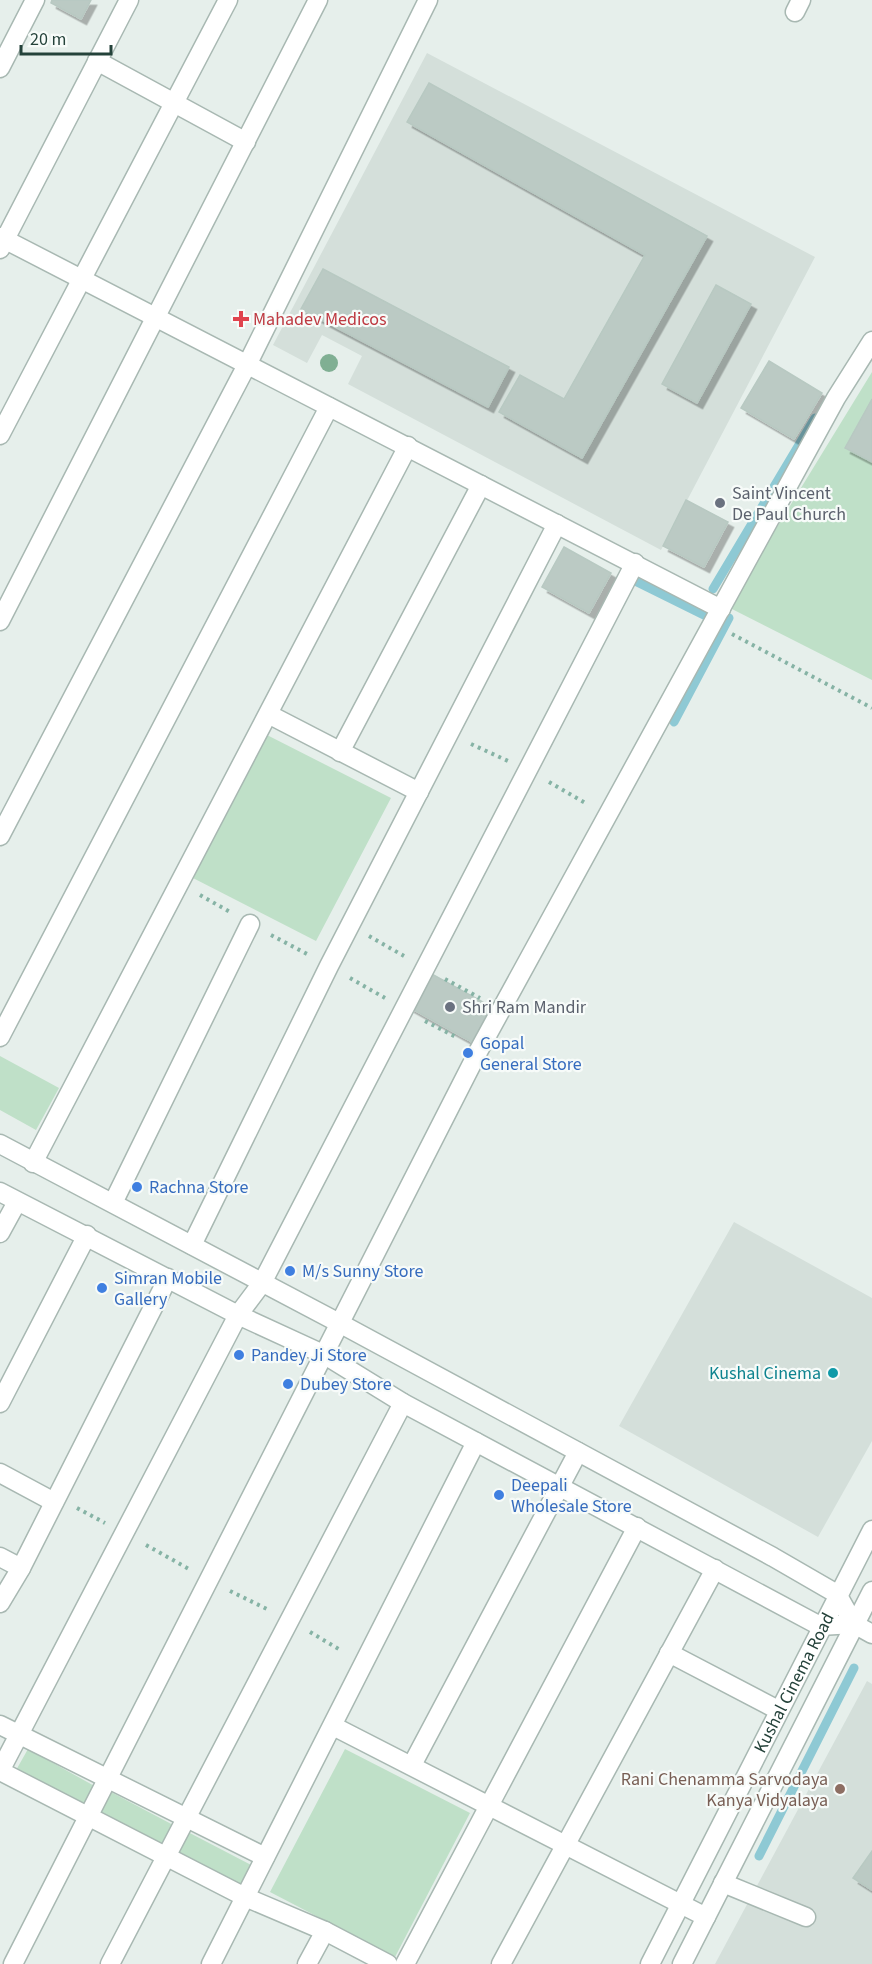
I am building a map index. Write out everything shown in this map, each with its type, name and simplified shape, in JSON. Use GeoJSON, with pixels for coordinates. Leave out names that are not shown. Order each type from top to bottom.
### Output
{"type":"FeatureCollection","features":[{"type":"Feature","properties":{"kind":"street"},"geometry":{"type":"LineString","coordinates":[[0,68],[35,0]]}},
{"type":"Feature","properties":{"kind":"street"},"geometry":{"type":"LineString","coordinates":[[129,0],[2,241],[248,363],[329,407],[635,563],[716,616]]}},
{"type":"Feature","properties":{"kind":"street"},"geometry":{"type":"LineString","coordinates":[[0,435],[228,0]]}},
{"type":"Feature","properties":{"kind":"street"},"geometry":{"type":"LineString","coordinates":[[0,621],[158,318],[318,0]]}},
{"type":"Feature","properties":{"kind":"street"},"geometry":{"type":"LineString","coordinates":[[0,836],[248,363],[428,0]]}},
{"type":"Feature","properties":{"kind":"street"},"geometry":{"type":"LineString","coordinates":[[97,61],[246,142]]}},
{"type":"Feature","properties":{"kind":"street"},"geometry":{"type":"LineString","coordinates":[[13,1964],[479,1050],[836,398],[872,341]]}},
{"type":"Feature","properties":{"kind":"street"},"geometry":{"type":"LineString","coordinates":[[0,1037],[329,407]]}},
{"type":"Feature","properties":{"kind":"street"},"geometry":{"type":"LineString","coordinates":[[33,1163],[270,715],[408,446]]}},
{"type":"Feature","properties":{"kind":"street"},"geometry":{"type":"LineString","coordinates":[[340,752],[481,485]]}},
{"type":"Feature","properties":{"kind":"street"},"geometry":{"type":"LineString","coordinates":[[192,1245],[329,966],[557,524]]}},
{"type":"Feature","properties":{"kind":"street"},"geometry":{"type":"LineString","coordinates":[[388,1964],[325,1931],[245,1897],[0,1771],[238,1315],[262,1283],[635,563]]}},
{"type":"Feature","properties":{"kind":"street"},"geometry":{"type":"LineString","coordinates":[[270,715],[419,792]]}},
{"type":"Feature","properties":{"kind":"street"},"geometry":{"type":"LineString","coordinates":[[113,1203],[250,924]]}},
{"type":"Feature","properties":{"kind":"street"},"geometry":{"type":"LineString","coordinates":[[0,1144],[341,1324],[837,1594],[854,1624],[872,1634]]}},
{"type":"Feature","properties":{"kind":"street"},"geometry":{"type":"LineString","coordinates":[[0,1192],[238,1315],[325,1355],[403,1403],[820,1626],[854,1624]]}},
{"type":"Feature","properties":{"kind":"street"},"geometry":{"type":"LineString","coordinates":[[0,1233],[17,1202]]}},
{"type":"Feature","properties":{"kind":"street"},"geometry":{"type":"LineString","coordinates":[[0,1403],[87,1235]]}},
{"type":"Feature","properties":{"kind":"street"},"geometry":{"type":"LineString","coordinates":[[0,1603],[21,1568],[168,1278]]}},
{"type":"Feature","properties":{"kind":"street"},"geometry":{"type":"LineString","coordinates":[[110,1964],[403,1403]]}},
{"type":"Feature","properties":{"kind":"street"},"geometry":{"type":"LineString","coordinates":[[211,1964],[476,1442]]}},
{"type":"Feature","properties":{"kind":"street"},"geometry":{"type":"LineString","coordinates":[[412,1766],[578,1452]]}},
{"type":"Feature","properties":{"kind":"street"},"geometry":{"type":"LineString","coordinates":[[0,1473],[54,1502]]}},
{"type":"Feature","properties":{"kind":"street"},"geometry":{"type":"LineString","coordinates":[[405,1964],[637,1527]]}},
{"type":"Feature","properties":{"kind":"street","name":"Kushal Cinema Road"},"geometry":{"type":"LineString","coordinates":[[650,1964],[820,1626],[872,1530]]}},
{"type":"Feature","properties":{"kind":"street"},"geometry":{"type":"LineString","coordinates":[[0,1557],[21,1568]]}},
{"type":"Feature","properties":{"kind":"street"},"geometry":{"type":"LineString","coordinates":[[501,1964],[715,1569]]}},
{"type":"Feature","properties":{"kind":"street","name":"Kushal Cinema Road"},"geometry":{"type":"LineString","coordinates":[[682,1964],[872,1591]]}},
{"type":"Feature","properties":{"kind":"street"},"geometry":{"type":"LineString","coordinates":[[669,1653],[778,1710]]}},
{"type":"Feature","properties":{"kind":"street"},"geometry":{"type":"LineString","coordinates":[[0,1725],[265,1857]]}},
{"type":"Feature","properties":{"kind":"street"},"geometry":{"type":"LineString","coordinates":[[333,1726],[489,1805],[565,1847],[706,1917]]}},
{"type":"Feature","properties":{"kind":"street"},"geometry":{"type":"LineString","coordinates":[[723,1883],[806,1917]]}},
{"type":"Feature","properties":{"kind":"street"},"geometry":{"type":"LineString","coordinates":[[307,1964],[325,1931]]}},
{"type":"Feature","properties":{"kind":"path"},"geometry":{"type":"LineString","coordinates":[[716,616],[872,708]]}},
{"type":"Feature","properties":{"kind":"shaded area"},"geometry":{"type":"Polygon","coordinates":[[[427,53],[815,257],[661,550],[348,384],[362,356],[322,335],[307,363],[273,345],[427,53]]]}},
{"type":"Feature","properties":{"kind":"shaded area"},"geometry":{"type":"Polygon","coordinates":[[[734,1222],[872,1298],[872,1441],[818,1537],[619,1426],[734,1222]]]}},
{"type":"Feature","properties":{"kind":"shaded area","name":"Rani Chenamma Sarvodaya Kanya Vidyalaya"},"geometry":{"type":"Polygon","coordinates":[[[867,1681],[872,1684],[872,1964],[715,1964],[867,1681]]]}},
{"type":"Feature","properties":{"kind":"green space"},"geometry":{"type":"Polygon","coordinates":[[[872,372],[872,680],[728,607],[872,372]]]}},
{"type":"Feature","properties":{"kind":"green space"},"geometry":{"type":"Polygon","coordinates":[[[265,734],[391,798],[316,941],[191,877],[265,734]]]}},
{"type":"Feature","properties":{"kind":"green space"},"geometry":{"type":"Polygon","coordinates":[[[0,1056],[59,1088],[36,1130],[0,1110],[0,1056]]]}},
{"type":"Feature","properties":{"kind":"green space"},"geometry":{"type":"Polygon","coordinates":[[[28,1749],[98,1788],[85,1811],[15,1772],[28,1749]]]}},
{"type":"Feature","properties":{"kind":"green space"},"geometry":{"type":"Polygon","coordinates":[[[345,1749],[470,1813],[395,1957],[270,1892],[345,1749]]]}},
{"type":"Feature","properties":{"kind":"green space"},"geometry":{"type":"Polygon","coordinates":[[[109,1791],[177,1827],[164,1850],[96,1814],[109,1791]]]}},
{"type":"Feature","properties":{"kind":"green space"},"geometry":{"type":"Polygon","coordinates":[[[184,1830],[255,1867],[243,1890],[172,1853],[184,1830]]]}},
{"type":"Feature","properties":{"kind":"building"},"geometry":{"type":"Polygon","coordinates":[[[52,0],[91,0],[81,19],[51,3],[52,0]]]}},
{"type":"Feature","properties":{"kind":"building"},"geometry":{"type":"Polygon","coordinates":[[[429,83],[707,236],[582,458],[499,412],[520,375],[564,399],[645,255],[407,122],[429,83]]]}},
{"type":"Feature","properties":{"kind":"building"},"geometry":{"type":"Polygon","coordinates":[[[323,269],[509,367],[488,407],[301,309],[323,269]]]}},
{"type":"Feature","properties":{"kind":"building"},"geometry":{"type":"Polygon","coordinates":[[[716,285],[751,304],[697,403],[662,384],[716,285]]]}},
{"type":"Feature","properties":{"kind":"building"},"geometry":{"type":"Polygon","coordinates":[[[769,361],[822,393],[794,439],[741,408],[769,361]]]}},
{"type":"Feature","properties":{"kind":"building"},"geometry":{"type":"Polygon","coordinates":[[[872,399],[872,462],[845,448],[872,399]]]}},
{"type":"Feature","properties":{"kind":"building"},"geometry":{"type":"Polygon","coordinates":[[[686,500],[728,522],[704,567],[663,546],[686,500]]]}},
{"type":"Feature","properties":{"kind":"building"},"geometry":{"type":"Polygon","coordinates":[[[564,547],[611,573],[589,613],[542,587],[564,547]]]}},
{"type":"Feature","properties":{"kind":"building","name":"Shri Ram Mandir"},"geometry":{"type":"Polygon","coordinates":[[[428,972],[492,1007],[472,1042],[409,1007],[428,972]]]}},
{"type":"Feature","properties":{"kind":"building"},"geometry":{"type":"Polygon","coordinates":[[[872,1851],[872,1890],[853,1878],[872,1851]]]}},
{"type":"Feature","properties":{"kind":"waterway"},"geometry":{"type":"LineString","coordinates":[[713,589],[815,418]]}},
{"type":"Feature","properties":{"kind":"waterway"},"geometry":{"type":"LineString","coordinates":[[627,577],[716,621]]}},
{"type":"Feature","properties":{"kind":"waterway"},"geometry":{"type":"LineString","coordinates":[[674,722],[729,618]]}},
{"type":"Feature","properties":{"kind":"waterway"},"geometry":{"type":"LineString","coordinates":[[759,1856],[854,1668]]}},
{"type":"Feature","properties":{"kind":"place","name":"Mahadev Medicos"},"geometry":{"type":"Point","coordinates":[241,319]}},
{"type":"Feature","properties":{"kind":"place","name":"Saint Vincent De Paul Church"},"geometry":{"type":"Point","coordinates":[720,503]}},
{"type":"Feature","properties":{"kind":"place","name":"Shri Ram Mandir"},"geometry":{"type":"Point","coordinates":[450,1007]}},
{"type":"Feature","properties":{"kind":"place","name":"Gopal General Store"},"geometry":{"type":"Point","coordinates":[468,1053]}},
{"type":"Feature","properties":{"kind":"place","name":"Rachna Store"},"geometry":{"type":"Point","coordinates":[137,1187]}},
{"type":"Feature","properties":{"kind":"place","name":"M/s Sunny Store"},"geometry":{"type":"Point","coordinates":[290,1271]}},
{"type":"Feature","properties":{"kind":"place","name":"Simran Mobile Gallery"},"geometry":{"type":"Point","coordinates":[102,1288]}},
{"type":"Feature","properties":{"kind":"place","name":"Pandey Ji Store"},"geometry":{"type":"Point","coordinates":[239,1355]}},
{"type":"Feature","properties":{"kind":"place","name":"Kushal Cinema"},"geometry":{"type":"Point","coordinates":[833,1373]}},
{"type":"Feature","properties":{"kind":"place","name":"Dubey Store"},"geometry":{"type":"Point","coordinates":[288,1384]}},
{"type":"Feature","properties":{"kind":"place","name":"Deepali Wholesale Store"},"geometry":{"type":"Point","coordinates":[499,1495]}},
{"type":"Feature","properties":{"kind":"place","name":"Rani Chenamma Sarvodaya Kanya Vidyalaya"},"geometry":{"type":"Point","coordinates":[840,1789]}}]}
